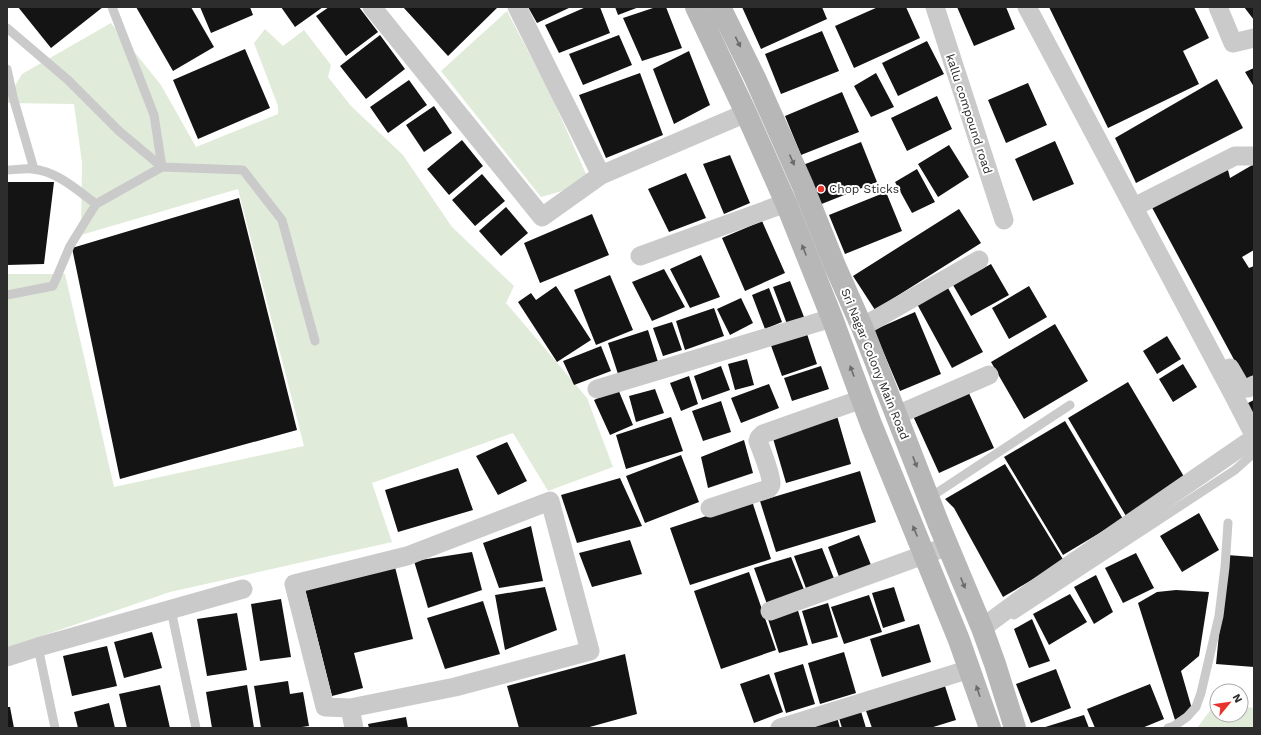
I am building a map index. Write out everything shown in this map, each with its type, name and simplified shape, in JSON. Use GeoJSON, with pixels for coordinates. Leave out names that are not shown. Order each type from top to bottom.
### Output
{"type":"FeatureCollection","features":[{"type":"Feature","properties":{"kind":"main road","name":"Sri Nagar Colony Main Road"},"geometry":{"type":"LineString","coordinates":[[696,7],[746,113],[786,203],[832,318],[862,399],[970,669],[990,728]]}},
{"type":"Feature","properties":{"kind":"main road","name":"Sri Nagar Colony Main Road"},"geometry":{"type":"LineString","coordinates":[[720,7],[755,78],[803,186],[835,266],[862,327],[948,546],[982,628],[1015,728]]}},
{"type":"Feature","properties":{"kind":"street"},"geometry":{"type":"LineString","coordinates":[[372,7],[542,217],[601,175],[746,113]]}},
{"type":"Feature","properties":{"kind":"street"},"geometry":{"type":"LineString","coordinates":[[517,7],[601,175]]}},
{"type":"Feature","properties":{"kind":"street","name":"kallu compound road"},"geometry":{"type":"LineString","coordinates":[[934,7],[1004,220]]}},
{"type":"Feature","properties":{"kind":"street"},"geometry":{"type":"LineString","coordinates":[[1027,7],[1140,204],[1238,384],[1241,387],[1248,388],[1254,385]]}},
{"type":"Feature","properties":{"kind":"street"},"geometry":{"type":"LineString","coordinates":[[1218,7],[1233,43],[1254,38]]}},
{"type":"Feature","properties":{"kind":"street"},"geometry":{"type":"LineString","coordinates":[[1140,204],[1235,156],[1254,156]]}},
{"type":"Feature","properties":{"kind":"street"},"geometry":{"type":"LineString","coordinates":[[640,256],[786,203]]}},
{"type":"Feature","properties":{"kind":"street"},"geometry":{"type":"LineString","coordinates":[[982,628],[1032,591],[1254,437],[1140,204]]}},
{"type":"Feature","properties":{"kind":"street"},"geometry":{"type":"LineString","coordinates":[[862,327],[979,260]]}},
{"type":"Feature","properties":{"kind":"street"},"geometry":{"type":"LineString","coordinates":[[597,390],[832,318]]}},
{"type":"Feature","properties":{"kind":"street"},"geometry":{"type":"LineString","coordinates":[[897,415],[989,375]]}},
{"type":"Feature","properties":{"kind":"street"},"geometry":{"type":"LineString","coordinates":[[710,508],[768,489],[770,487],[770,477],[758,441],[758,438],[763,434],[862,399]]}},
{"type":"Feature","properties":{"kind":"street"},"geometry":{"type":"LineString","coordinates":[[550,501],[590,651],[455,687],[350,708],[326,707],[294,584],[407,556],[550,501]]}},
{"type":"Feature","properties":{"kind":"street"},"geometry":{"type":"LineString","coordinates":[[770,611],[948,546]]}},
{"type":"Feature","properties":{"kind":"street"},"geometry":{"type":"LineString","coordinates":[[7,657],[243,589]]}},
{"type":"Feature","properties":{"kind":"street"},"geometry":{"type":"LineString","coordinates":[[780,728],[970,669]]}},
{"type":"Feature","properties":{"kind":"street"},"geometry":{"type":"LineString","coordinates":[[350,708],[354,728]]}},
{"type":"Feature","properties":{"kind":"lane"},"geometry":{"type":"LineString","coordinates":[[112,7],[154,115],[162,167]]}},
{"type":"Feature","properties":{"kind":"lane"},"geometry":{"type":"LineString","coordinates":[[7,28],[68,80],[119,131],[162,167]]}},
{"type":"Feature","properties":{"kind":"lane"},"geometry":{"type":"LineString","coordinates":[[7,69],[13,97],[34,169]]}},
{"type":"Feature","properties":{"kind":"lane"},"geometry":{"type":"LineString","coordinates":[[7,295],[53,286],[70,246],[96,204],[162,167],[243,170],[282,220],[315,341]]}},
{"type":"Feature","properties":{"kind":"lane"},"geometry":{"type":"LineString","coordinates":[[7,170],[34,169],[54,175],[96,204]]}},
{"type":"Feature","properties":{"kind":"lane"},"geometry":{"type":"LineString","coordinates":[[929,498],[1070,405]]}},
{"type":"Feature","properties":{"kind":"lane"},"geometry":{"type":"LineString","coordinates":[[1023,728],[992,629],[1235,470],[1254,453]]}},
{"type":"Feature","properties":{"kind":"lane"},"geometry":{"type":"LineString","coordinates":[[1168,728],[1188,717],[1196,707],[1202,693],[1219,616],[1225,567],[1228,523]]}},
{"type":"Feature","properties":{"kind":"lane"},"geometry":{"type":"LineString","coordinates":[[172,610],[196,728]]}},
{"type":"Feature","properties":{"kind":"lane"},"geometry":{"type":"LineString","coordinates":[[38,647],[55,728]]}},
{"type":"Feature","properties":{"kind":"green space"},"geometry":{"type":"Polygon","coordinates":[[[507,11],[551,95],[590,183],[541,197],[441,71],[507,11]]]}},
{"type":"Feature","properties":{"kind":"green space"},"geometry":{"type":"Polygon","coordinates":[[[111,23],[161,85],[196,147],[278,114],[278,106],[254,43],[265,29],[283,46],[304,30],[331,65],[328,77],[351,106],[403,155],[452,227],[514,286],[506,303],[587,398],[613,467],[548,491],[513,433],[372,483],[392,542],[170,592],[7,648],[7,274],[65,274],[114,487],[304,446],[238,189],[81,235],[82,163],[74,104],[7,103],[7,99],[22,74],[111,23]]]}},
{"type":"Feature","properties":{"kind":"green space"},"geometry":{"type":"Polygon","coordinates":[[[1249,707],[1254,708],[1254,728],[1197,728],[1209,712],[1209,723],[1249,723],[1249,707]]]}},
{"type":"Feature","properties":{"kind":"building"},"geometry":{"type":"Polygon","coordinates":[[[18,7],[103,7],[51,48],[18,7]]]}},
{"type":"Feature","properties":{"kind":"building"},"geometry":{"type":"Polygon","coordinates":[[[136,7],[191,7],[214,47],[173,71],[136,7]]]}},
{"type":"Feature","properties":{"kind":"building"},"geometry":{"type":"Polygon","coordinates":[[[200,7],[250,7],[253,15],[211,33],[200,7]]]}},
{"type":"Feature","properties":{"kind":"building"},"geometry":{"type":"Polygon","coordinates":[[[281,7],[323,7],[295,27],[281,7]]]}},
{"type":"Feature","properties":{"kind":"building"},"geometry":{"type":"Polygon","coordinates":[[[329,7],[359,7],[378,32],[346,56],[316,16],[329,7]]]}},
{"type":"Feature","properties":{"kind":"building"},"geometry":{"type":"Polygon","coordinates":[[[403,7],[498,7],[448,56],[403,7]]]}},
{"type":"Feature","properties":{"kind":"building"},"geometry":{"type":"Polygon","coordinates":[[[528,7],[571,7],[537,23],[528,7]]]}},
{"type":"Feature","properties":{"kind":"building"},"geometry":{"type":"Polygon","coordinates":[[[586,7],[600,7],[610,33],[559,53],[545,25],[586,7]]]}},
{"type":"Feature","properties":{"kind":"building"},"geometry":{"type":"Polygon","coordinates":[[[615,7],[639,7],[618,15],[615,7]]]}},
{"type":"Feature","properties":{"kind":"building"},"geometry":{"type":"Polygon","coordinates":[[[656,7],[666,7],[682,48],[642,61],[623,18],[656,7]]]}},
{"type":"Feature","properties":{"kind":"building"},"geometry":{"type":"Polygon","coordinates":[[[742,7],[822,7],[827,19],[761,49],[742,7]]]}},
{"type":"Feature","properties":{"kind":"building"},"geometry":{"type":"Polygon","coordinates":[[[878,7],[906,7],[920,38],[854,68],[835,26],[878,7]]]}},
{"type":"Feature","properties":{"kind":"building"},"geometry":{"type":"Polygon","coordinates":[[[957,7],[1006,7],[1015,29],[974,46],[957,7]]]}},
{"type":"Feature","properties":{"kind":"building"},"geometry":{"type":"Polygon","coordinates":[[[1049,7],[1194,7],[1209,38],[1183,51],[1199,84],[1108,128],[1049,7]]]}},
{"type":"Feature","properties":{"kind":"building"},"geometry":{"type":"Polygon","coordinates":[[[1244,7],[1254,7],[1254,20],[1244,7]]]}},
{"type":"Feature","properties":{"kind":"building"},"geometry":{"type":"Polygon","coordinates":[[[822,31],[839,71],[781,94],[765,54],[822,31]]]}},
{"type":"Feature","properties":{"kind":"building"},"geometry":{"type":"Polygon","coordinates":[[[380,35],[405,69],[366,99],[340,66],[380,35]]]}},
{"type":"Feature","properties":{"kind":"building"},"geometry":{"type":"Polygon","coordinates":[[[619,35],[632,65],[583,85],[569,54],[619,35]]]}},
{"type":"Feature","properties":{"kind":"building"},"geometry":{"type":"Polygon","coordinates":[[[927,41],[944,74],[898,96],[882,63],[927,41]]]}},
{"type":"Feature","properties":{"kind":"building"},"geometry":{"type":"Polygon","coordinates":[[[245,49],[270,108],[198,139],[173,80],[245,49]]]}},
{"type":"Feature","properties":{"kind":"building"},"geometry":{"type":"Polygon","coordinates":[[[689,51],[710,105],[674,124],[653,69],[689,51]]]}},
{"type":"Feature","properties":{"kind":"building"},"geometry":{"type":"Polygon","coordinates":[[[1254,68],[1254,87],[1245,72],[1254,68]]]}},
{"type":"Feature","properties":{"kind":"building"},"geometry":{"type":"Polygon","coordinates":[[[640,73],[663,135],[606,158],[579,95],[640,73]]]}},
{"type":"Feature","properties":{"kind":"building"},"geometry":{"type":"Polygon","coordinates":[[[876,73],[894,107],[871,117],[854,86],[876,73]]]}},
{"type":"Feature","properties":{"kind":"building"},"geometry":{"type":"Polygon","coordinates":[[[1217,79],[1243,128],[1136,183],[1115,138],[1217,79]]]}},
{"type":"Feature","properties":{"kind":"building"},"geometry":{"type":"Polygon","coordinates":[[[409,80],[427,105],[388,133],[370,107],[409,80]]]}},
{"type":"Feature","properties":{"kind":"building"},"geometry":{"type":"Polygon","coordinates":[[[1028,83],[1047,125],[1006,143],[988,100],[1028,83]]]}},
{"type":"Feature","properties":{"kind":"building"},"geometry":{"type":"Polygon","coordinates":[[[842,92],[859,132],[801,155],[785,116],[842,92]]]}},
{"type":"Feature","properties":{"kind":"building"},"geometry":{"type":"Polygon","coordinates":[[[937,96],[952,129],[907,151],[891,118],[937,96]]]}},
{"type":"Feature","properties":{"kind":"building"},"geometry":{"type":"Polygon","coordinates":[[[434,106],[452,133],[424,152],[406,125],[434,106]]]}},
{"type":"Feature","properties":{"kind":"building"},"geometry":{"type":"Polygon","coordinates":[[[462,140],[483,166],[449,195],[427,169],[462,140]]]}},
{"type":"Feature","properties":{"kind":"building"},"geometry":{"type":"Polygon","coordinates":[[[1055,141],[1074,184],[1033,201],[1015,159],[1055,141]]]}},
{"type":"Feature","properties":{"kind":"building"},"geometry":{"type":"Polygon","coordinates":[[[861,142],[877,182],[819,205],[803,165],[861,142]]]}},
{"type":"Feature","properties":{"kind":"building"},"geometry":{"type":"Polygon","coordinates":[[[949,145],[969,177],[938,197],[918,164],[949,145]]]}},
{"type":"Feature","properties":{"kind":"building"},"geometry":{"type":"Polygon","coordinates":[[[730,155],[750,203],[724,214],[703,164],[730,155]]]}},
{"type":"Feature","properties":{"kind":"building"},"geometry":{"type":"Polygon","coordinates":[[[1254,164],[1254,250],[1242,257],[1249,268],[1254,266],[1254,375],[1245,380],[1149,202],[1227,166],[1230,178],[1254,164]]]}},
{"type":"Feature","properties":{"kind":"building"},"geometry":{"type":"Polygon","coordinates":[[[917,169],[935,202],[912,213],[895,182],[917,169]]]}},
{"type":"Feature","properties":{"kind":"building"},"geometry":{"type":"Polygon","coordinates":[[[686,173],[706,218],[669,232],[648,189],[686,173]]]}},
{"type":"Feature","properties":{"kind":"building"},"geometry":{"type":"Polygon","coordinates":[[[482,174],[505,201],[475,226],[452,200],[482,174]]]}},
{"type":"Feature","properties":{"kind":"building"},"geometry":{"type":"Polygon","coordinates":[[[7,182],[54,182],[44,264],[7,265],[7,182]]]}},
{"type":"Feature","properties":{"kind":"building"},"geometry":{"type":"Polygon","coordinates":[[[886,192],[902,231],[845,254],[829,215],[886,192]]]}},
{"type":"Feature","properties":{"kind":"building"},"geometry":{"type":"Polygon","coordinates":[[[239,198],[297,430],[120,479],[72,248],[239,198]]]}},
{"type":"Feature","properties":{"kind":"building"},"geometry":{"type":"Polygon","coordinates":[[[506,207],[528,233],[501,256],[479,231],[506,207]]]}},
{"type":"Feature","properties":{"kind":"building"},"geometry":{"type":"Polygon","coordinates":[[[959,209],[981,243],[875,310],[853,276],[959,209]]]}},
{"type":"Feature","properties":{"kind":"building"},"geometry":{"type":"Polygon","coordinates":[[[592,214],[609,255],[540,283],[524,243],[592,214]]]}},
{"type":"Feature","properties":{"kind":"building"},"geometry":{"type":"Polygon","coordinates":[[[762,221],[785,273],[745,291],[722,238],[762,221]]]}},
{"type":"Feature","properties":{"kind":"building"},"geometry":{"type":"Polygon","coordinates":[[[701,255],[720,297],[690,308],[670,269],[701,255]]]}},
{"type":"Feature","properties":{"kind":"building"},"geometry":{"type":"Polygon","coordinates":[[[991,264],[1009,295],[971,316],[953,285],[991,264]]]}},
{"type":"Feature","properties":{"kind":"building"},"geometry":{"type":"Polygon","coordinates":[[[664,269],[685,307],[652,321],[632,282],[664,269]]]}},
{"type":"Feature","properties":{"kind":"building"},"geometry":{"type":"Polygon","coordinates":[[[610,275],[633,330],[596,345],[574,290],[610,275]]]}},
{"type":"Feature","properties":{"kind":"building"},"geometry":{"type":"Polygon","coordinates":[[[790,281],[804,317],[787,324],[773,287],[790,281]]]}},
{"type":"Feature","properties":{"kind":"building"},"geometry":{"type":"Polygon","coordinates":[[[556,286],[591,340],[557,362],[518,302],[531,293],[536,300],[556,286]]]}},
{"type":"Feature","properties":{"kind":"building"},"geometry":{"type":"Polygon","coordinates":[[[1029,286],[1047,317],[1009,339],[992,308],[1029,286]]]}},
{"type":"Feature","properties":{"kind":"building"},"geometry":{"type":"Polygon","coordinates":[[[769,288],[782,322],[765,329],[752,295],[769,288]]]}},
{"type":"Feature","properties":{"kind":"building"},"geometry":{"type":"Polygon","coordinates":[[[948,288],[983,352],[952,368],[917,304],[948,288]]]}},
{"type":"Feature","properties":{"kind":"building"},"geometry":{"type":"Polygon","coordinates":[[[741,298],[753,323],[730,335],[717,309],[741,298]]]}},
{"type":"Feature","properties":{"kind":"building"},"geometry":{"type":"Polygon","coordinates":[[[714,308],[724,336],[685,350],[676,321],[714,308]]]}},
{"type":"Feature","properties":{"kind":"building"},"geometry":{"type":"Polygon","coordinates":[[[915,312],[941,374],[900,391],[874,330],[915,312]]]}},
{"type":"Feature","properties":{"kind":"building"},"geometry":{"type":"Polygon","coordinates":[[[672,322],[682,350],[663,356],[653,328],[672,322]]]}},
{"type":"Feature","properties":{"kind":"building"},"geometry":{"type":"Polygon","coordinates":[[[1055,324],[1088,381],[1024,419],[991,362],[1055,324]]]}},
{"type":"Feature","properties":{"kind":"building"},"geometry":{"type":"Polygon","coordinates":[[[805,328],[817,364],[782,376],[769,340],[805,328]]]}},
{"type":"Feature","properties":{"kind":"building"},"geometry":{"type":"Polygon","coordinates":[[[648,330],[658,362],[618,374],[608,343],[648,330]]]}},
{"type":"Feature","properties":{"kind":"building"},"geometry":{"type":"Polygon","coordinates":[[[1167,336],[1181,359],[1157,374],[1143,351],[1167,336]]]}},
{"type":"Feature","properties":{"kind":"building"},"geometry":{"type":"Polygon","coordinates":[[[601,346],[611,371],[574,385],[563,361],[601,346]]]}},
{"type":"Feature","properties":{"kind":"building"},"geometry":{"type":"Polygon","coordinates":[[[747,359],[754,385],[735,390],[728,364],[747,359]]]}},
{"type":"Feature","properties":{"kind":"building"},"geometry":{"type":"Polygon","coordinates":[[[1183,364],[1197,387],[1173,402],[1159,379],[1183,364]]]}},
{"type":"Feature","properties":{"kind":"building"},"geometry":{"type":"Polygon","coordinates":[[[721,366],[730,390],[702,400],[694,376],[721,366]]]}},
{"type":"Feature","properties":{"kind":"building"},"geometry":{"type":"Polygon","coordinates":[[[821,366],[829,389],[792,401],[784,378],[821,366]]]}},
{"type":"Feature","properties":{"kind":"building"},"geometry":{"type":"Polygon","coordinates":[[[689,376],[698,404],[681,411],[670,383],[689,376]]]}},
{"type":"Feature","properties":{"kind":"building"},"geometry":{"type":"Polygon","coordinates":[[[1128,382],[1186,480],[1126,516],[1068,418],[1128,382]]]}},
{"type":"Feature","properties":{"kind":"building"},"geometry":{"type":"Polygon","coordinates":[[[769,384],[779,408],[741,423],[731,398],[769,384]]]}},
{"type":"Feature","properties":{"kind":"building"},"geometry":{"type":"Polygon","coordinates":[[[618,389],[633,425],[610,435],[594,400],[618,389]]]}},
{"type":"Feature","properties":{"kind":"building"},"geometry":{"type":"Polygon","coordinates":[[[655,389],[664,413],[636,422],[629,396],[655,389]]]}},
{"type":"Feature","properties":{"kind":"building"},"geometry":{"type":"Polygon","coordinates":[[[968,391],[994,448],[939,473],[913,416],[968,391]]]}},
{"type":"Feature","properties":{"kind":"building"},"geometry":{"type":"Polygon","coordinates":[[[1254,400],[1254,418],[1246,404],[1254,400]]]}},
{"type":"Feature","properties":{"kind":"building"},"geometry":{"type":"Polygon","coordinates":[[[721,401],[731,432],[703,441],[692,411],[721,401]]]}},
{"type":"Feature","properties":{"kind":"building"},"geometry":{"type":"Polygon","coordinates":[[[837,416],[851,464],[786,483],[772,435],[837,416]]]}},
{"type":"Feature","properties":{"kind":"building"},"geometry":{"type":"Polygon","coordinates":[[[671,417],[683,451],[626,469],[616,435],[671,417]]]}},
{"type":"Feature","properties":{"kind":"building"},"geometry":{"type":"Polygon","coordinates":[[[1065,421],[1123,519],[1063,555],[1004,457],[1065,421]]]}},
{"type":"Feature","properties":{"kind":"building"},"geometry":{"type":"Polygon","coordinates":[[[744,440],[753,473],[708,488],[701,457],[744,440]]]}},
{"type":"Feature","properties":{"kind":"building"},"geometry":{"type":"Polygon","coordinates":[[[507,442],[527,481],[498,495],[476,456],[507,442]]]}},
{"type":"Feature","properties":{"kind":"building"},"geometry":{"type":"Polygon","coordinates":[[[681,455],[699,502],[645,523],[626,476],[681,455]]]}},
{"type":"Feature","properties":{"kind":"building"},"geometry":{"type":"Polygon","coordinates":[[[1005,464],[1064,561],[1003,597],[954,508],[945,499],[1005,464]]]}},
{"type":"Feature","properties":{"kind":"building"},"geometry":{"type":"Polygon","coordinates":[[[458,468],[473,510],[398,532],[385,490],[458,468]]]}},
{"type":"Feature","properties":{"kind":"building"},"geometry":{"type":"Polygon","coordinates":[[[860,471],[876,522],[776,552],[760,501],[860,471]]]}},
{"type":"Feature","properties":{"kind":"building"},"geometry":{"type":"Polygon","coordinates":[[[620,478],[642,526],[577,543],[561,495],[620,478]]]}},
{"type":"Feature","properties":{"kind":"building"},"geometry":{"type":"Polygon","coordinates":[[[752,501],[771,559],[690,585],[670,528],[752,501]]]}},
{"type":"Feature","properties":{"kind":"building"},"geometry":{"type":"Polygon","coordinates":[[[1199,513],[1219,550],[1182,572],[1160,536],[1199,513]]]}},
{"type":"Feature","properties":{"kind":"building"},"geometry":{"type":"Polygon","coordinates":[[[531,526],[543,581],[499,588],[483,543],[531,526]]]}},
{"type":"Feature","properties":{"kind":"building"},"geometry":{"type":"Polygon","coordinates":[[[859,535],[873,570],[841,582],[828,547],[859,535]]]}},
{"type":"Feature","properties":{"kind":"building"},"geometry":{"type":"Polygon","coordinates":[[[630,540],[642,574],[592,587],[579,553],[630,540]]]}},
{"type":"Feature","properties":{"kind":"building"},"geometry":{"type":"Polygon","coordinates":[[[822,548],[835,581],[807,591],[794,556],[822,548]]]}},
{"type":"Feature","properties":{"kind":"building"},"geometry":{"type":"Polygon","coordinates":[[[472,552],[482,590],[428,608],[414,561],[472,552]]]}},
{"type":"Feature","properties":{"kind":"building"},"geometry":{"type":"Polygon","coordinates":[[[1136,553],[1154,588],[1123,603],[1105,568],[1136,553]]]}},
{"type":"Feature","properties":{"kind":"building"},"geometry":{"type":"Polygon","coordinates":[[[1227,555],[1254,557],[1254,667],[1216,664],[1227,555]]]}},
{"type":"Feature","properties":{"kind":"building"},"geometry":{"type":"Polygon","coordinates":[[[791,557],[805,592],[768,607],[754,568],[791,557]]]}},
{"type":"Feature","properties":{"kind":"building"},"geometry":{"type":"Polygon","coordinates":[[[395,567],[413,639],[354,653],[363,688],[332,696],[305,589],[395,567]]]}},
{"type":"Feature","properties":{"kind":"building"},"geometry":{"type":"Polygon","coordinates":[[[749,572],[776,650],[721,669],[694,591],[749,572]]]}},
{"type":"Feature","properties":{"kind":"building"},"geometry":{"type":"Polygon","coordinates":[[[1096,575],[1113,612],[1094,624],[1074,587],[1096,575]]]}},
{"type":"Feature","properties":{"kind":"building"},"geometry":{"type":"Polygon","coordinates":[[[545,587],[557,630],[505,650],[495,595],[545,587]]]}},
{"type":"Feature","properties":{"kind":"building"},"geometry":{"type":"Polygon","coordinates":[[[894,587],[905,621],[883,628],[872,593],[894,587]]]}},
{"type":"Feature","properties":{"kind":"building"},"geometry":{"type":"Polygon","coordinates":[[[1176,590],[1209,592],[1199,656],[1181,671],[1192,709],[1175,720],[1138,603],[1157,592],[1176,590]]]}},
{"type":"Feature","properties":{"kind":"building"},"geometry":{"type":"Polygon","coordinates":[[[1070,594],[1087,622],[1049,645],[1033,614],[1070,594]]]}},
{"type":"Feature","properties":{"kind":"building"},"geometry":{"type":"Polygon","coordinates":[[[869,595],[882,632],[844,644],[831,607],[869,595]]]}},
{"type":"Feature","properties":{"kind":"building"},"geometry":{"type":"Polygon","coordinates":[[[281,599],[291,657],[260,661],[251,604],[281,599]]]}},
{"type":"Feature","properties":{"kind":"building"},"geometry":{"type":"Polygon","coordinates":[[[483,601],[500,654],[445,669],[427,618],[483,601]]]}},
{"type":"Feature","properties":{"kind":"building"},"geometry":{"type":"Polygon","coordinates":[[[828,603],[838,637],[812,644],[802,611],[828,603]]]}},
{"type":"Feature","properties":{"kind":"building"},"geometry":{"type":"Polygon","coordinates":[[[797,607],[808,645],[779,653],[767,616],[797,607]]]}},
{"type":"Feature","properties":{"kind":"building"},"geometry":{"type":"Polygon","coordinates":[[[237,613],[247,670],[207,676],[197,619],[237,613]]]}},
{"type":"Feature","properties":{"kind":"building"},"geometry":{"type":"Polygon","coordinates":[[[1032,619],[1050,661],[1029,668],[1014,629],[1032,619]]]}},
{"type":"Feature","properties":{"kind":"building"},"geometry":{"type":"Polygon","coordinates":[[[919,624],[931,662],[882,677],[870,639],[919,624]]]}},
{"type":"Feature","properties":{"kind":"building"},"geometry":{"type":"Polygon","coordinates":[[[152,632],[162,668],[124,678],[114,642],[152,632]]]}},
{"type":"Feature","properties":{"kind":"building"},"geometry":{"type":"Polygon","coordinates":[[[107,646],[117,686],[72,696],[63,656],[107,646]]]}},
{"type":"Feature","properties":{"kind":"building"},"geometry":{"type":"Polygon","coordinates":[[[844,652],[856,693],[820,704],[808,663],[844,652]]]}},
{"type":"Feature","properties":{"kind":"building"},"geometry":{"type":"Polygon","coordinates":[[[625,654],[637,714],[586,728],[519,728],[507,686],[625,654]]]}},
{"type":"Feature","properties":{"kind":"building"},"geometry":{"type":"Polygon","coordinates":[[[803,664],[815,704],[786,713],[774,673],[803,664]]]}},
{"type":"Feature","properties":{"kind":"building"},"geometry":{"type":"Polygon","coordinates":[[[1056,669],[1071,708],[1031,723],[1016,684],[1056,669]]]}},
{"type":"Feature","properties":{"kind":"building"},"geometry":{"type":"Polygon","coordinates":[[[769,674],[783,712],[754,723],[740,684],[769,674]]]}},
{"type":"Feature","properties":{"kind":"building"},"geometry":{"type":"Polygon","coordinates":[[[288,681],[290,694],[303,692],[309,726],[295,728],[261,728],[254,686],[288,681]]]}},
{"type":"Feature","properties":{"kind":"building"},"geometry":{"type":"Polygon","coordinates":[[[944,683],[956,720],[930,728],[872,728],[865,708],[944,683]]]}},
{"type":"Feature","properties":{"kind":"building"},"geometry":{"type":"Polygon","coordinates":[[[1150,684],[1164,719],[1142,728],[1095,728],[1087,709],[1150,684]]]}},
{"type":"Feature","properties":{"kind":"building"},"geometry":{"type":"Polygon","coordinates":[[[160,685],[170,728],[127,728],[119,694],[160,685]]]}},
{"type":"Feature","properties":{"kind":"building"},"geometry":{"type":"Polygon","coordinates":[[[247,685],[254,728],[212,728],[206,692],[247,685]]]}},
{"type":"Feature","properties":{"kind":"building"},"geometry":{"type":"Polygon","coordinates":[[[109,703],[115,728],[78,728],[74,712],[109,703]]]}},
{"type":"Feature","properties":{"kind":"building"},"geometry":{"type":"Polygon","coordinates":[[[7,707],[10,707],[14,728],[7,728],[7,707]]]}},
{"type":"Feature","properties":{"kind":"building"},"geometry":{"type":"Polygon","coordinates":[[[860,708],[866,728],[842,728],[838,715],[860,708]]]}},
{"type":"Feature","properties":{"kind":"building"},"geometry":{"type":"Polygon","coordinates":[[[1084,715],[1089,728],[1042,728],[1084,715]]]}},
{"type":"Feature","properties":{"kind":"building"},"geometry":{"type":"Polygon","coordinates":[[[406,717],[408,728],[369,728],[368,724],[406,717]]]}},
{"type":"Feature","properties":{"kind":"building"},"geometry":{"type":"Polygon","coordinates":[[[837,717],[840,728],[811,728],[837,717]]]}},
{"type":"Feature","properties":{"kind":"place","name":"Chop Sticks"},"geometry":{"type":"Point","coordinates":[821,189]}}]}
